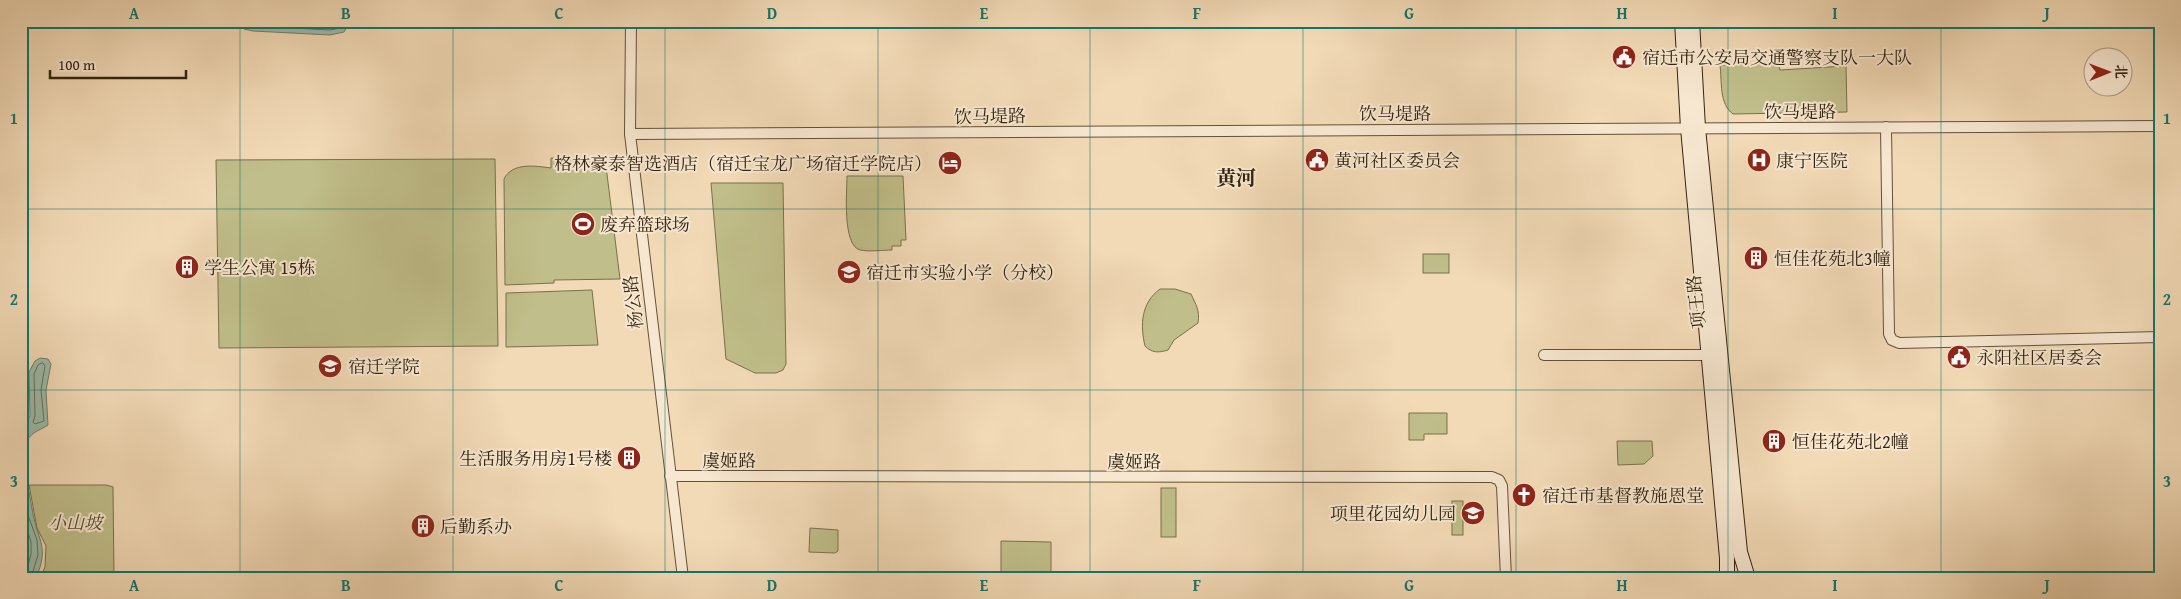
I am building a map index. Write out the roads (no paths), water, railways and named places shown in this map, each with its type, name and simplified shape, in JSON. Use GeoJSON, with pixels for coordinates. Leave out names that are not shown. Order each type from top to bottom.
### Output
{"type":"FeatureCollection","features":[{"type":"Feature","properties":{"kind":"main road","name":"项王路"},"geometry":{"type":"LineString","coordinates":[[1682,21],[1740,552],[1748,578]]}},
{"type":"Feature","properties":{"kind":"main road","name":"项王路"},"geometry":{"type":"LineString","coordinates":[[1692,21],[1693,128],[1708,355],[1727,558],[1727,578]]}},
{"type":"Feature","properties":{"kind":"street","name":"杨公路"},"geometry":{"type":"LineString","coordinates":[[631,21],[630,134],[683,578]]}},
{"type":"Feature","properties":{"kind":"street","name":"饮马堤路"},"geometry":{"type":"LineString","coordinates":[[630,134],[2160,126]]}},
{"type":"Feature","properties":{"kind":"street"},"geometry":{"type":"LineString","coordinates":[[1886,127],[1889,334],[1892,340],[1899,343],[2160,337]]}},
{"type":"Feature","properties":{"kind":"street"},"geometry":{"type":"LineString","coordinates":[[1544,355],[1708,355]]}},
{"type":"Feature","properties":{"kind":"street","name":"虞姬路"},"geometry":{"type":"LineString","coordinates":[[670,476],[1492,477],[1499,480],[1502,486],[1506,578]]}},
{"type":"Feature","properties":{"kind":"water"},"geometry":{"type":"Polygon","coordinates":[[[235,21],[350,21],[344,32],[330,35],[253,31],[244,29],[235,21]]]}},
{"type":"Feature","properties":{"kind":"water"},"geometry":{"type":"Polygon","coordinates":[[[40,358],[48,359],[51,364],[46,390],[48,425],[30,436],[25,449],[29,490],[33,514],[42,545],[42,559],[36,578],[21,578],[21,492],[23,491],[21,433],[30,416],[29,372],[35,361],[40,358]]]}},
{"type":"Feature","properties":{"kind":"place","name":"宿迁市公安局交通警察支队一大队"},"geometry":{"type":"Point","coordinates":[1624,57]}},
{"type":"Feature","properties":{"kind":"place","name":"黄河社区委员会"},"geometry":{"type":"Point","coordinates":[1317,160]}},
{"type":"Feature","properties":{"kind":"place","name":"康宁医院"},"geometry":{"type":"Point","coordinates":[1759,160]}},
{"type":"Feature","properties":{"kind":"place","name":"格林豪泰智选酒店（宿迁宝龙广场宿迁学院店）"},"geometry":{"type":"Point","coordinates":[950,163]}},
{"type":"Feature","properties":{"kind":"place","name":"废弃篮球场"},"geometry":{"type":"Point","coordinates":[583,224]}},
{"type":"Feature","properties":{"kind":"place","name":"恒佳花苑北3幢"},"geometry":{"type":"Point","coordinates":[1756,258]}},
{"type":"Feature","properties":{"kind":"place","name":"学生公寓 15栋"},"geometry":{"type":"Point","coordinates":[187,267]}},
{"type":"Feature","properties":{"kind":"place","name":"宿迁市实验小学（分校）"},"geometry":{"type":"Point","coordinates":[849,272]}},
{"type":"Feature","properties":{"kind":"place","name":"永阳社区居委会"},"geometry":{"type":"Point","coordinates":[1959,357]}},
{"type":"Feature","properties":{"kind":"place","name":"宿迁学院"},"geometry":{"type":"Point","coordinates":[330,366]}},
{"type":"Feature","properties":{"kind":"place","name":"恒佳花苑北2幢"},"geometry":{"type":"Point","coordinates":[1774,441]}},
{"type":"Feature","properties":{"kind":"place","name":"生活服务用房1号楼"},"geometry":{"type":"Point","coordinates":[629,458]}},
{"type":"Feature","properties":{"kind":"place","name":"宿迁市基督教施恩堂"},"geometry":{"type":"Point","coordinates":[1524,495]}},
{"type":"Feature","properties":{"kind":"place","name":"项里花园幼儿园"},"geometry":{"type":"Point","coordinates":[1473,513]}},
{"type":"Feature","properties":{"kind":"place","name":"后勤系办"},"geometry":{"type":"Point","coordinates":[423,526]}},
{"type":"Feature","properties":{"kind":"district","name":"黄河"},"geometry":{"type":"Point","coordinates":[1236,177]}},
{"type":"Feature","properties":{"kind":"park label","name":"小山坡"},"geometry":{"type":"Point","coordinates":[75,522]}}]}
